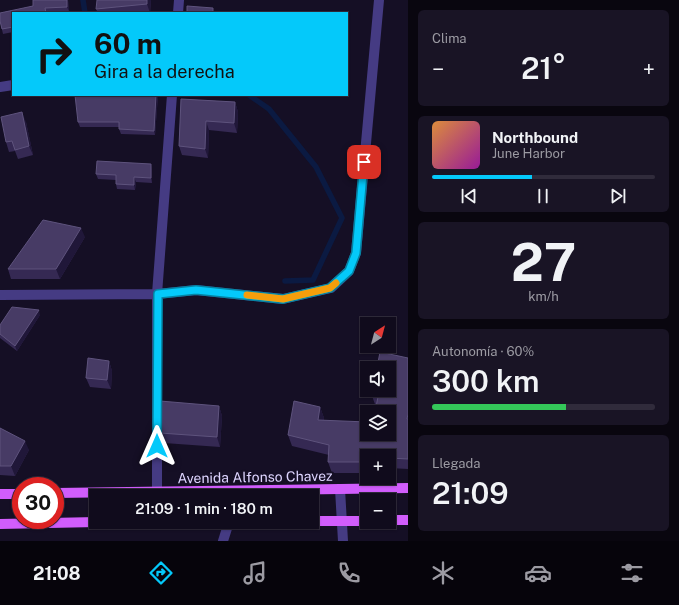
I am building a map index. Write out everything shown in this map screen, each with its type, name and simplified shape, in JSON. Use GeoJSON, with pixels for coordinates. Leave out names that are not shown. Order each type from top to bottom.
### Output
{"type":"FeatureCollection","features":[{"type":"Feature","properties":{"kind":"main road","name":"Avenida Alfonso Chavez"},"geometry":{"type":"LineString","coordinates":[[319,489],[408,488]]}},
{"type":"Feature","properties":{"kind":"main road","name":"Avenida Alfonso Chavez"},"geometry":{"type":"LineString","coordinates":[[64,493],[89,493]]}},
{"type":"Feature","properties":{"kind":"main road"},"geometry":{"type":"LineString","coordinates":[[0,494],[12,494]]}},
{"type":"Feature","properties":{"kind":"main road"},"geometry":{"type":"LineString","coordinates":[[396,520],[408,520]]}},
{"type":"Feature","properties":{"kind":"main road"},"geometry":{"type":"LineString","coordinates":[[319,521],[360,521]]}},
{"type":"Feature","properties":{"kind":"main road"},"geometry":{"type":"LineString","coordinates":[[0,524],[89,522]]}},
{"type":"Feature","properties":{"kind":"street"},"geometry":{"type":"LineString","coordinates":[[178,12],[179,0]]}},
{"type":"Feature","properties":{"kind":"street"},"geometry":{"type":"LineString","coordinates":[[0,295],[158,294],[196,290],[283,299],[330,288],[349,271],[356,253],[379,0]]}},
{"type":"Feature","properties":{"kind":"street"},"geometry":{"type":"LineString","coordinates":[[0,87],[12,85]]}},
{"type":"Feature","properties":{"kind":"street"},"geometry":{"type":"LineString","coordinates":[[157,489],[158,294],[172,96]]}},
{"type":"Feature","properties":{"kind":"street"},"geometry":{"type":"LineString","coordinates":[[340,489],[343,541]]}},
{"type":"Feature","properties":{"kind":"street"},"geometry":{"type":"LineString","coordinates":[[223,541],[227,529]]}},
{"type":"Feature","properties":{"kind":"building"},"geometry":{"type":"Polygon","coordinates":[[[33,0],[67,0],[67,7],[45,8],[46,12],[12,12],[12,27],[2,29],[0,13],[33,6],[33,0]]]}},
{"type":"Feature","properties":{"kind":"building"},"geometry":{"type":"Polygon","coordinates":[[[97,0],[147,0],[147,4],[96,9],[97,0]]]}},
{"type":"Feature","properties":{"kind":"building"},"geometry":{"type":"Polygon","coordinates":[[[187,6],[213,8],[213,12],[187,12],[187,6]]]}},
{"type":"Feature","properties":{"kind":"building"},"geometry":{"type":"Polygon","coordinates":[[[75,96],[156,96],[154,131],[119,129],[119,122],[78,122],[75,96]]]}},
{"type":"Feature","properties":{"kind":"building"},"geometry":{"type":"Polygon","coordinates":[[[181,99],[235,102],[234,123],[206,121],[205,149],[179,146],[181,99]]]}},
{"type":"Feature","properties":{"kind":"building"},"geometry":{"type":"Polygon","coordinates":[[[22,112],[29,146],[15,150],[12,141],[6,142],[1,117],[22,112]]]}},
{"type":"Feature","properties":{"kind":"building"},"geometry":{"type":"Polygon","coordinates":[[[97,161],[151,164],[151,178],[134,177],[134,185],[116,184],[116,175],[96,174],[97,161]]]}},
{"type":"Feature","properties":{"kind":"building"},"geometry":{"type":"Polygon","coordinates":[[[43,220],[81,228],[56,269],[8,269],[43,220]]]}},
{"type":"Feature","properties":{"kind":"building"},"geometry":{"type":"Polygon","coordinates":[[[12,307],[39,310],[15,346],[0,334],[0,325],[12,307]]]}},
{"type":"Feature","properties":{"kind":"building"},"geometry":{"type":"Polygon","coordinates":[[[380,353],[408,358],[408,459],[396,458],[396,449],[360,449],[360,462],[328,462],[329,445],[288,435],[294,401],[320,407],[318,420],[360,422],[360,441],[396,441],[396,405],[376,405],[378,397],[396,397],[396,361],[378,361],[380,353]]]}},
{"type":"Feature","properties":{"kind":"building"},"geometry":{"type":"Polygon","coordinates":[[[88,358],[109,361],[107,380],[86,378],[88,358]]]}},
{"type":"Feature","properties":{"kind":"building"},"geometry":{"type":"Polygon","coordinates":[[[160,401],[219,406],[217,437],[160,433],[160,401]]]}},
{"type":"Feature","properties":{"kind":"building"},"geometry":{"type":"Polygon","coordinates":[[[0,428],[25,441],[11,466],[0,466],[0,428]]]}},
{"type":"Feature","properties":{"kind":"waterway"},"geometry":{"type":"LineString","coordinates":[[83,0],[85,12]]}},
{"type":"Feature","properties":{"kind":"waterway"},"geometry":{"type":"LineString","coordinates":[[250,96],[269,109],[316,167],[342,218],[313,280],[285,281]]}},
{"type":"Feature","properties":{"kind":"slow traffic"},"geometry":{"type":"LineString","coordinates":[[247,295],[283,299],[330,288],[336,283]]}},
{"type":"Feature","properties":{"kind":"route"},"geometry":{"type":"LineString","coordinates":[[157,446],[158,294],[196,290],[283,299],[330,288],[349,271],[356,253],[364,162]]}}]}
